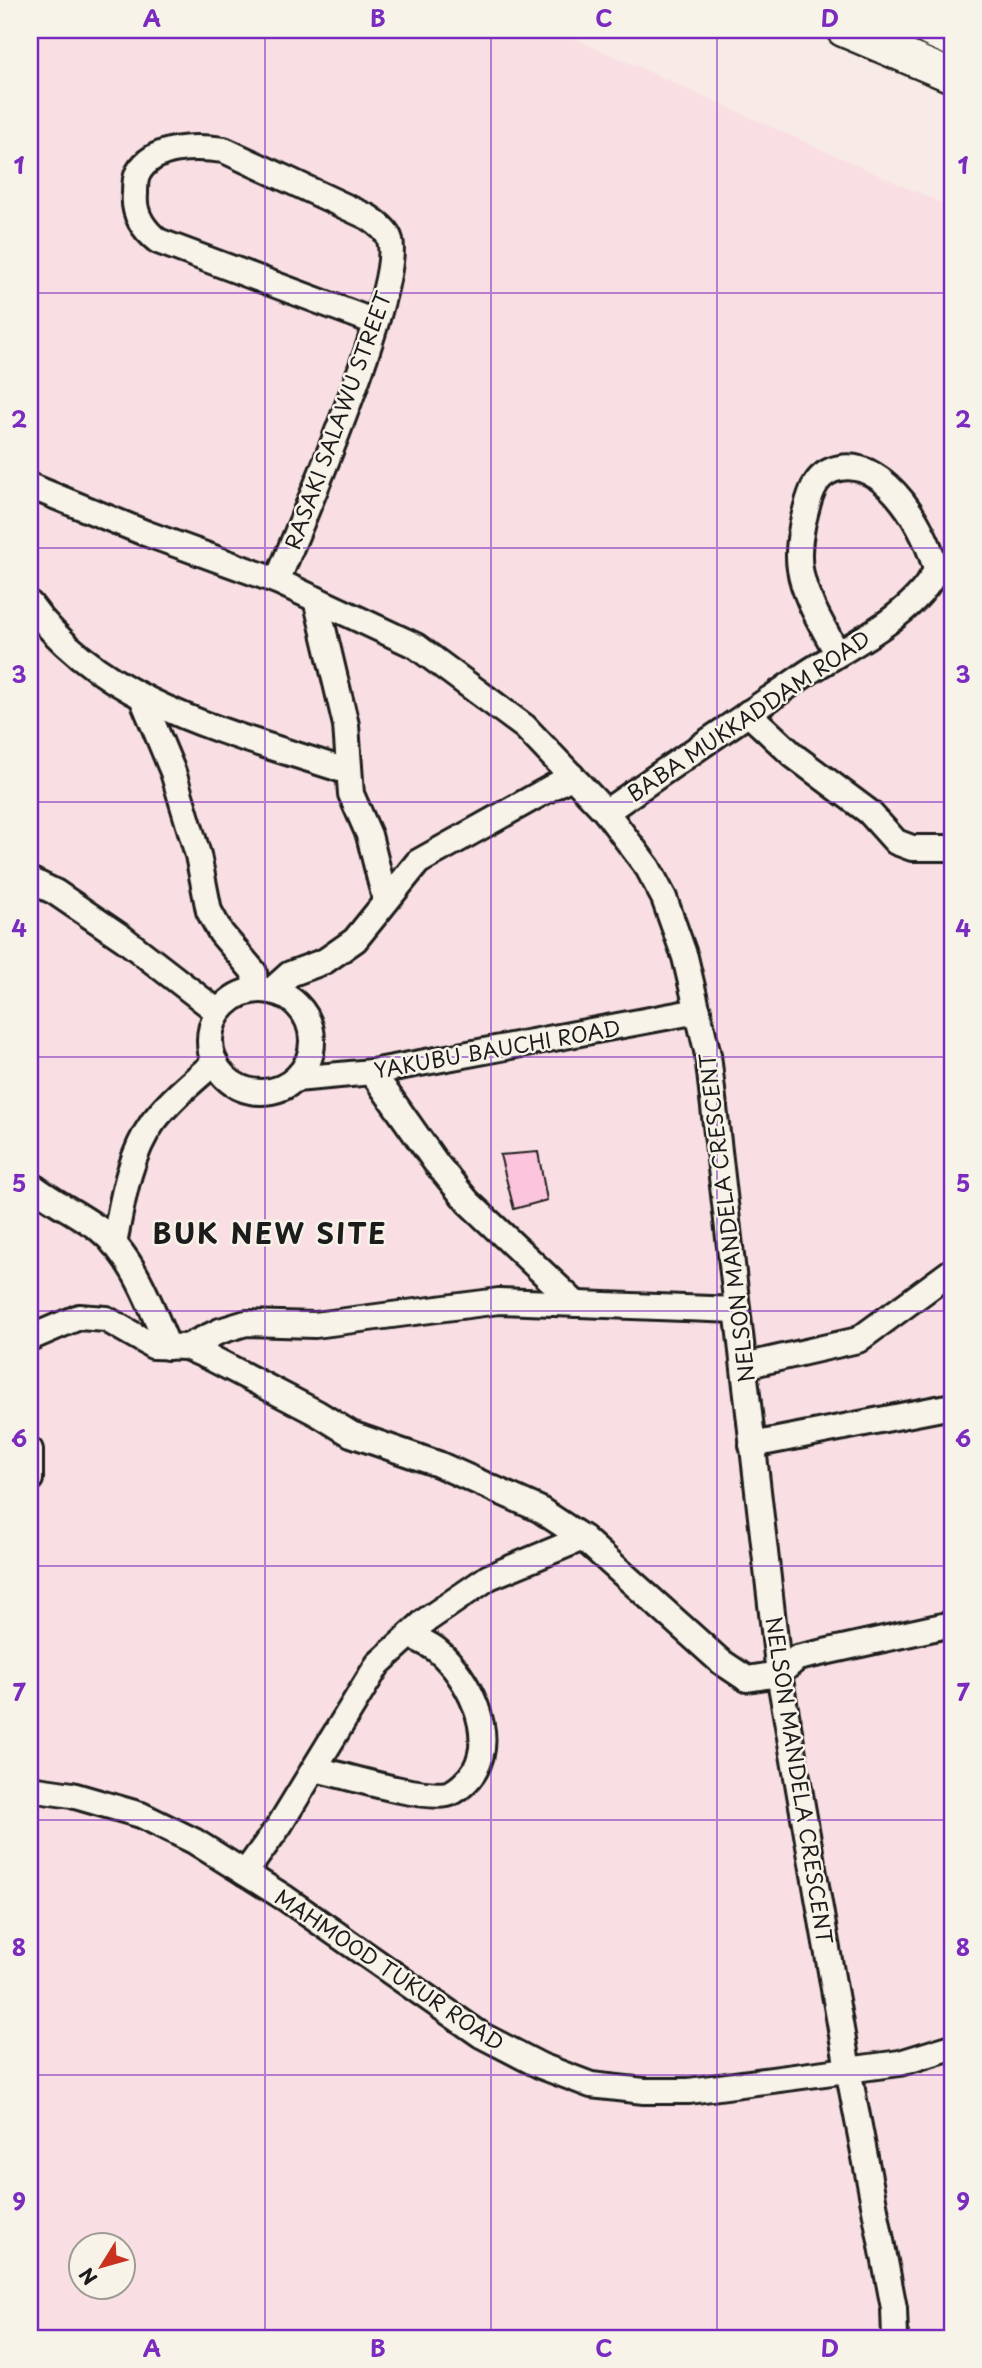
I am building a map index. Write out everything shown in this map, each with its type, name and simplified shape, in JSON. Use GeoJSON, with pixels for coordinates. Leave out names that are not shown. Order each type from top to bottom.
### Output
{"type":"FeatureCollection","features":[{"type":"Feature","properties":{"kind":"main road"},"geometry":{"type":"LineString","coordinates":[[843,30],[952,76]]}},
{"type":"Feature","properties":{"kind":"street","name":"RASAKI SALAWU STREET"},"geometry":{"type":"LineString","coordinates":[[277,581],[328,456],[376,322],[391,255],[390,239],[381,226],[368,217],[223,149],[201,147],[173,150],[150,160],[137,174],[134,203],[143,229],[177,250],[376,322]]}},
{"type":"Feature","properties":{"kind":"street","name":"BABA MUKKADDAM ROAD"},"geometry":{"type":"LineString","coordinates":[[606,812],[836,653],[891,620],[930,582],[936,570],[932,553],[919,525],[900,498],[876,476],[852,466],[835,469],[812,486],[802,526],[800,569],[836,653]]}},
{"type":"Feature","properties":{"kind":"street","name":"NELSON MANDELA CRESCENT"},"geometry":{"type":"LineString","coordinates":[[30,486],[145,533],[277,581],[416,646],[525,727],[606,812],[648,868],[664,898],[685,957],[709,1068],[779,1674],[848,2068],[894,2308]]}},
{"type":"Feature","properties":{"kind":"street"},"geometry":{"type":"LineString","coordinates":[[316,599],[346,725],[351,794],[369,835],[385,899]]}},
{"type":"Feature","properties":{"kind":"street"},"geometry":{"type":"LineString","coordinates":[[30,604],[65,644],[144,700],[174,713],[349,772]]}},
{"type":"Feature","properties":{"kind":"street"},"geometry":{"type":"LineString","coordinates":[[144,700],[186,815],[209,911],[221,933],[254,972],[263,990],[286,996],[298,1006],[312,1035],[306,1066],[296,1079],[267,1092],[251,1091],[223,1075],[215,1062],[210,1047],[211,1031],[218,1013],[239,994],[263,990],[290,974],[325,961],[355,940],[385,899],[418,862],[572,776]]}},
{"type":"Feature","properties":{"kind":"street"},"geometry":{"type":"LineString","coordinates":[[748,713],[793,756],[870,811],[885,833],[896,842],[912,848],[952,848]]}},
{"type":"Feature","properties":{"kind":"street"},"geometry":{"type":"LineString","coordinates":[[30,880],[55,892],[124,939],[218,1013]]}},
{"type":"Feature","properties":{"kind":"street","name":"YAKUBU BAUCHI ROAD"},"geometry":{"type":"LineString","coordinates":[[296,1079],[372,1072],[698,1010]]}},
{"type":"Feature","properties":{"kind":"street"},"geometry":{"type":"LineString","coordinates":[[114,1244],[134,1158],[152,1124],[173,1100],[215,1062]]}},
{"type":"Feature","properties":{"kind":"street"},"geometry":{"type":"LineString","coordinates":[[372,1072],[436,1163],[468,1202],[576,1304]]}},
{"type":"Feature","properties":{"kind":"street"},"geometry":{"type":"LineString","coordinates":[[30,1184],[99,1230],[114,1244],[177,1347],[317,1413],[351,1434],[438,1464],[539,1508],[583,1538],[720,1661],[747,1679],[779,1674],[797,1658],[952,1624]]}},
{"type":"Feature","properties":{"kind":"street"},"geometry":{"type":"LineString","coordinates":[[744,1366],[858,1340],[952,1271]]}},
{"type":"Feature","properties":{"kind":"street"},"geometry":{"type":"LineString","coordinates":[[30,1338],[79,1317],[93,1316],[106,1319],[153,1346],[177,1347],[246,1323],[315,1325],[499,1301],[737,1310]]}},
{"type":"Feature","properties":{"kind":"street"},"geometry":{"type":"LineString","coordinates":[[752,1445],[952,1406]]}},
{"type":"Feature","properties":{"kind":"street"},"geometry":{"type":"LineString","coordinates":[[30,1451],[30,1479]]}},
{"type":"Feature","properties":{"kind":"street"},"geometry":{"type":"LineString","coordinates":[[245,1873],[315,1769],[379,1664],[425,1621],[489,1577],[583,1538]]}},
{"type":"Feature","properties":{"kind":"street"},"geometry":{"type":"LineString","coordinates":[[315,1769],[423,1793],[449,1794],[471,1777],[482,1757],[484,1737],[474,1703],[462,1678],[437,1650],[410,1635]]}},
{"type":"Feature","properties":{"kind":"street","name":"MAHMOOD TUKUR ROAD"},"geometry":{"type":"LineString","coordinates":[[30,1788],[72,1795],[141,1815],[194,1841],[481,2035],[541,2066],[591,2085],[644,2091],[689,2091],[900,2063],[952,2047]]}},
{"type":"Feature","properties":{"kind":"street"},"geometry":{"type":"LineString","coordinates":[[894,2308],[895,2338]]}},
{"type":"Feature","properties":{"kind":"street"},"geometry":{"type":"LineString","coordinates":[[894,2308],[911,2338]]}},
{"type":"Feature","properties":{"kind":"shaded area"},"geometry":{"type":"Polygon","coordinates":[[[30,30],[556,30],[952,208],[952,2338],[30,2338],[30,30]]]}},
{"type":"Feature","properties":{"kind":"building"},"geometry":{"type":"Polygon","coordinates":[[[538,1152],[547,1200],[514,1209],[500,1155],[538,1152]]]}},
{"type":"Feature","properties":{"kind":"district","name":"BUK NEW SITE"},"geometry":{"type":"Point","coordinates":[270,1232]}}]}
